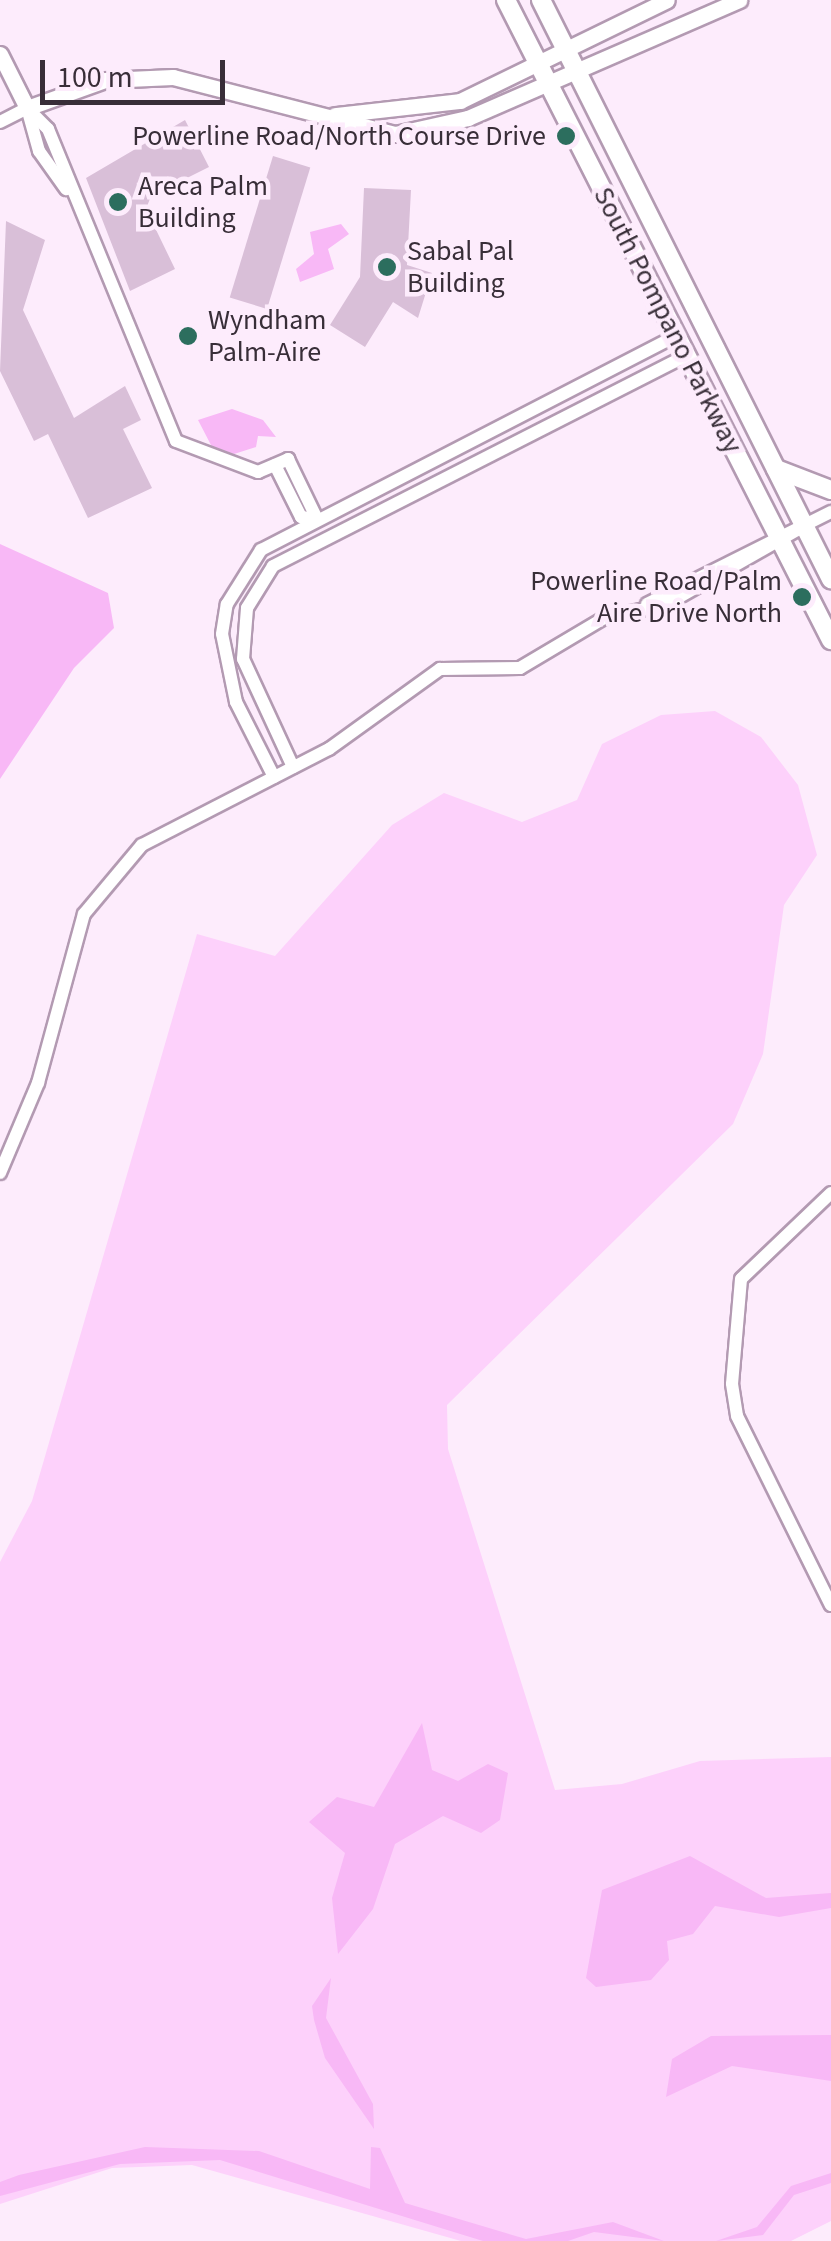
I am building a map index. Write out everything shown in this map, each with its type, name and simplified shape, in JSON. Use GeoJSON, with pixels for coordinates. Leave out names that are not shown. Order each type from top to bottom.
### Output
{"type":"FeatureCollection","features":[{"type":"Feature","properties":{"kind":"main road","name":"South Pompano Parkway"},"geometry":{"type":"LineString","coordinates":[[506,0],[831,640]]}},
{"type":"Feature","properties":{"kind":"main road","name":"South Pompano Parkway"},"geometry":{"type":"LineString","coordinates":[[541,0],[831,579]]}},
{"type":"Feature","properties":{"kind":"main road"},"geometry":{"type":"LineString","coordinates":[[775,468],[831,490]]}},
{"type":"Feature","properties":{"kind":"street"},"geometry":{"type":"LineString","coordinates":[[326,115],[437,108],[538,64],[667,0]]}},
{"type":"Feature","properties":{"kind":"street"},"geometry":{"type":"LineString","coordinates":[[0,122],[92,83],[156,76],[326,115],[373,133],[419,132],[577,74],[740,0]]}},
{"type":"Feature","properties":{"kind":"street"},"geometry":{"type":"LineString","coordinates":[[0,54],[27,108],[48,130],[66,189],[176,441],[228,464],[281,462],[300,517],[317,519]]}},
{"type":"Feature","properties":{"kind":"street"},"geometry":{"type":"LineString","coordinates":[[274,777],[236,702],[222,634],[228,604],[261,550],[675,336]]}},
{"type":"Feature","properties":{"kind":"street"},"geometry":{"type":"LineString","coordinates":[[293,767],[243,659],[240,629],[259,584],[273,566],[685,356]]}},
{"type":"Feature","properties":{"kind":"street"},"geometry":{"type":"LineString","coordinates":[[527,412],[538,430]]}},
{"type":"Feature","properties":{"kind":"street"},"geometry":{"type":"LineString","coordinates":[[428,463],[439,481]]}},
{"type":"Feature","properties":{"kind":"street"},"geometry":{"type":"LineString","coordinates":[[0,1173],[38,1083],[96,894],[142,845],[293,767],[440,670],[504,674],[647,604],[665,605],[831,512]]}},
{"type":"Feature","properties":{"kind":"street"},"geometry":{"type":"LineString","coordinates":[[831,1193],[741,1278],[732,1347],[738,1416],[831,1605]]}},
{"type":"Feature","properties":{"kind":"shaded area"},"geometry":{"type":"Polygon","coordinates":[[[341,224],[349,234],[328,249],[334,269],[300,282],[296,269],[314,254],[310,232],[341,224]]]}},
{"type":"Feature","properties":{"kind":"shaded area"},"geometry":{"type":"Polygon","coordinates":[[[232,409],[263,420],[276,437],[258,436],[256,447],[234,454],[212,447],[198,420],[232,409]]]}},
{"type":"Feature","properties":{"kind":"shaded area"},"geometry":{"type":"Polygon","coordinates":[[[0,544],[108,593],[114,628],[74,668],[0,779],[0,544]]]}},
{"type":"Feature","properties":{"kind":"shaded area"},"geometry":{"type":"Polygon","coordinates":[[[715,711],[761,737],[798,785],[817,855],[784,905],[763,1054],[733,1124],[447,1405],[448,1449],[555,1790],[622,1784],[700,1761],[831,1757],[831,2221],[791,2241],[461,2241],[192,2165],[112,2168],[0,2204],[0,1562],[32,1501],[197,934],[275,956],[392,825],[444,793],[522,822],[577,800],[602,744],[661,715],[715,711]]]}},
{"type":"Feature","properties":{"kind":"shaded area"},"geometry":{"type":"Polygon","coordinates":[[[422,1723],[432,1770],[458,1781],[488,1764],[508,1773],[500,1820],[481,1833],[443,1816],[395,1844],[373,1909],[338,1954],[332,1898],[345,1853],[309,1822],[337,1797],[374,1807],[422,1723]]]}},
{"type":"Feature","properties":{"kind":"shaded area"},"geometry":{"type":"Polygon","coordinates":[[[690,1856],[766,1898],[831,1893],[831,1908],[779,1917],[715,1906],[693,1934],[667,1941],[669,1960],[651,1980],[596,1987],[586,1978],[602,1890],[690,1856]]]}},
{"type":"Feature","properties":{"kind":"shaded area"},"geometry":{"type":"Polygon","coordinates":[[[331,1978],[326,2018],[373,2104],[374,2129],[325,2058],[314,2020],[312,2006],[331,1978]]]}},
{"type":"Feature","properties":{"kind":"shaded area"},"geometry":{"type":"Polygon","coordinates":[[[831,2035],[831,2081],[732,2066],[666,2097],[672,2059],[711,2036],[831,2035]]]}},
{"type":"Feature","properties":{"kind":"shaded area"},"geometry":{"type":"Polygon","coordinates":[[[145,2147],[259,2151],[370,2189],[371,2147],[380,2148],[405,2203],[526,2239],[613,2222],[664,2241],[594,2232],[568,2241],[483,2241],[220,2160],[120,2164],[0,2196],[0,2182],[19,2175],[145,2147]]]}},
{"type":"Feature","properties":{"kind":"shaded area"},"geometry":{"type":"Polygon","coordinates":[[[831,2173],[831,2183],[794,2195],[763,2235],[716,2241],[757,2227],[791,2186],[831,2173]]]}},
{"type":"Feature","properties":{"kind":"building","name":"Areca Palm Building"},"geometry":{"type":"Polygon","coordinates":[[[185,120],[209,167],[151,196],[146,209],[175,269],[130,291],[86,178],[185,120]]]}},
{"type":"Feature","properties":{"kind":"building"},"geometry":{"type":"Polygon","coordinates":[[[273,156],[310,167],[267,309],[230,298],[273,156]]]}},
{"type":"Feature","properties":{"kind":"building","name":"Sabal Pal Building"},"geometry":{"type":"Polygon","coordinates":[[[364,188],[411,190],[407,265],[432,273],[418,318],[393,302],[365,347],[330,325],[360,277],[364,188]]]}},
{"type":"Feature","properties":{"kind":"building"},"geometry":{"type":"Polygon","coordinates":[[[6,221],[45,240],[23,310],[74,418],[125,386],[141,420],[123,429],[152,488],[88,518],[48,434],[34,441],[0,371],[6,221]]]}},
{"type":"Feature","properties":{"kind":"place","name":"Powerline Road/North Course Drive"},"geometry":{"type":"Point","coordinates":[566,136]}},
{"type":"Feature","properties":{"kind":"place","name":"Areca Palm Building"},"geometry":{"type":"Point","coordinates":[118,202]}},
{"type":"Feature","properties":{"kind":"place","name":"Sabal Pal Building"},"geometry":{"type":"Point","coordinates":[387,267]}},
{"type":"Feature","properties":{"kind":"place","name":"Wyndham Palm-Aire"},"geometry":{"type":"Point","coordinates":[188,336]}},
{"type":"Feature","properties":{"kind":"place","name":"Powerline Road/Palm Aire Drive North"},"geometry":{"type":"Point","coordinates":[802,597]}}]}
